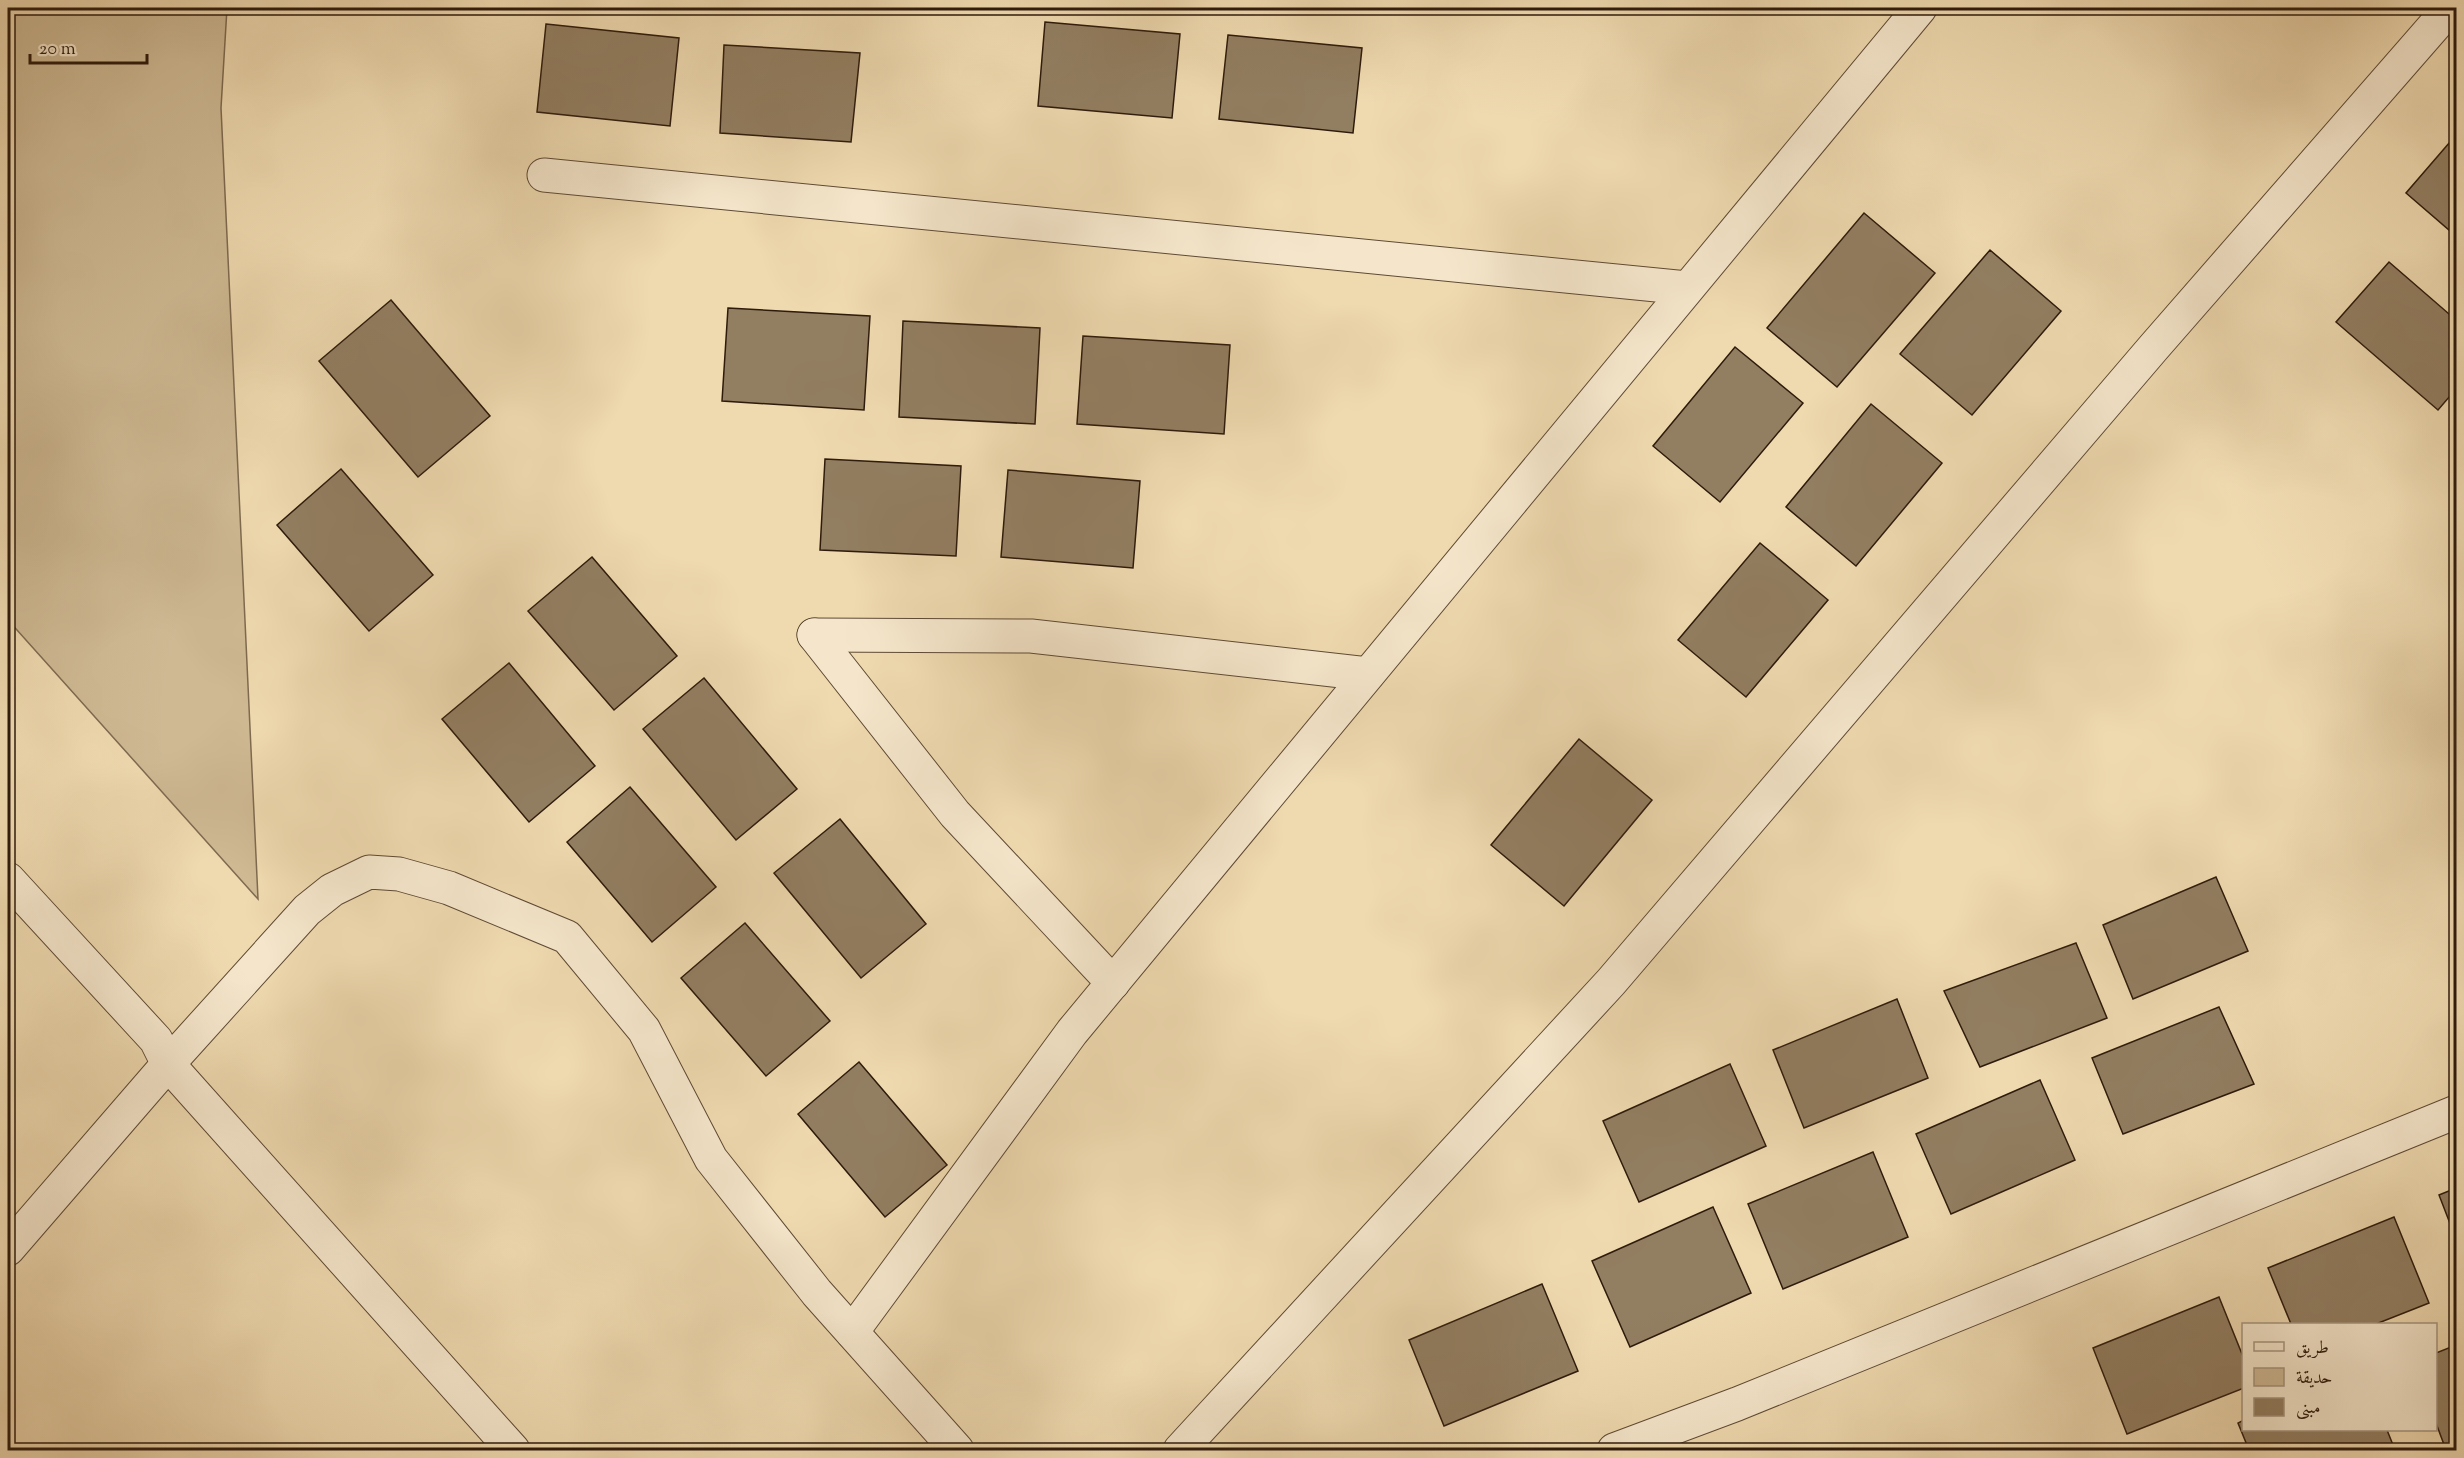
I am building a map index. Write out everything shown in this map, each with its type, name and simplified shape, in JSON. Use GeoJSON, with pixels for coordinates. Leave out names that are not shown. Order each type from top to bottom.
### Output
{"type":"FeatureCollection","features":[{"type":"Feature","properties":{"kind":"street"},"geometry":{"type":"LineString","coordinates":[[852,1332],[1072,1032],[1920,8]]}},
{"type":"Feature","properties":{"kind":"street"},"geometry":{"type":"LineString","coordinates":[[1180,1450],[1611,982],[2154,347],[2451,8],[2457,12]]}},
{"type":"Feature","properties":{"kind":"street"},"geometry":{"type":"LineString","coordinates":[[544,175],[1687,288]]}},
{"type":"Feature","properties":{"kind":"street"},"geometry":{"type":"LineString","coordinates":[[1113,983],[955,814],[814,635],[1031,636],[1368,674]]}},
{"type":"Feature","properties":{"kind":"street"},"geometry":{"type":"LineString","coordinates":[[8,1249],[168,1064],[307,910],[332,890],[369,872],[399,873],[476,899],[567,937],[644,1030],[711,1159],[852,1332],[957,1450]]}},
{"type":"Feature","properties":{"kind":"street"},"geometry":{"type":"LineString","coordinates":[[8,879],[156,1040],[168,1064],[513,1450]]}},
{"type":"Feature","properties":{"kind":"street"},"geometry":{"type":"LineString","coordinates":[[1614,1450],[1770,1390],[2457,1112]]}},
{"type":"Feature","properties":{"kind":"green space"},"geometry":{"type":"Polygon","coordinates":[[[8,8],[227,8],[221,108],[258,899],[8,620],[8,8]]]}},
{"type":"Feature","properties":{"kind":"building"},"geometry":{"type":"Polygon","coordinates":[[[1045,22],[1180,34],[1172,118],[1038,106],[1045,22]]]}},
{"type":"Feature","properties":{"kind":"building"},"geometry":{"type":"Polygon","coordinates":[[[546,24],[679,38],[670,126],[537,112],[546,24]]]}},
{"type":"Feature","properties":{"kind":"building"},"geometry":{"type":"Polygon","coordinates":[[[1228,35],[1362,48],[1353,133],[1219,119],[1228,35]]]}},
{"type":"Feature","properties":{"kind":"building"},"geometry":{"type":"Polygon","coordinates":[[[724,45],[860,53],[851,142],[720,133],[724,45]]]}},
{"type":"Feature","properties":{"kind":"building"},"geometry":{"type":"Polygon","coordinates":[[[2456,135],[2456,236],[2406,193],[2456,135]]]}},
{"type":"Feature","properties":{"kind":"building"},"geometry":{"type":"Polygon","coordinates":[[[1864,213],[1935,273],[1837,387],[1767,328],[1864,213]]]}},
{"type":"Feature","properties":{"kind":"building"},"geometry":{"type":"Polygon","coordinates":[[[1990,250],[2061,311],[1972,415],[1900,354],[1990,250]]]}},
{"type":"Feature","properties":{"kind":"building"},"geometry":{"type":"Polygon","coordinates":[[[2389,262],[2456,320],[2456,389],[2438,410],[2336,322],[2389,262]]]}},
{"type":"Feature","properties":{"kind":"building"},"geometry":{"type":"Polygon","coordinates":[[[391,300],[490,416],[418,477],[319,361],[391,300]]]}},
{"type":"Feature","properties":{"kind":"building"},"geometry":{"type":"Polygon","coordinates":[[[728,308],[870,316],[864,410],[722,401],[728,308]]]}},
{"type":"Feature","properties":{"kind":"building"},"geometry":{"type":"Polygon","coordinates":[[[903,321],[1040,328],[1035,424],[899,417],[903,321]]]}},
{"type":"Feature","properties":{"kind":"building"},"geometry":{"type":"Polygon","coordinates":[[[1083,336],[1230,345],[1224,434],[1077,424],[1083,336]]]}},
{"type":"Feature","properties":{"kind":"building"},"geometry":{"type":"Polygon","coordinates":[[[1735,347],[1803,403],[1720,502],[1653,446],[1735,347]]]}},
{"type":"Feature","properties":{"kind":"building"},"geometry":{"type":"Polygon","coordinates":[[[1871,404],[1942,463],[1856,566],[1786,507],[1871,404]]]}},
{"type":"Feature","properties":{"kind":"building"},"geometry":{"type":"Polygon","coordinates":[[[825,459],[961,466],[956,556],[820,550],[825,459]]]}},
{"type":"Feature","properties":{"kind":"building"},"geometry":{"type":"Polygon","coordinates":[[[341,469],[433,575],[369,631],[277,525],[341,469]]]}},
{"type":"Feature","properties":{"kind":"building"},"geometry":{"type":"Polygon","coordinates":[[[1008,470],[1140,481],[1133,568],[1001,557],[1008,470]]]}},
{"type":"Feature","properties":{"kind":"building"},"geometry":{"type":"Polygon","coordinates":[[[1760,543],[1828,600],[1746,697],[1678,640],[1760,543]]]}},
{"type":"Feature","properties":{"kind":"building"},"geometry":{"type":"Polygon","coordinates":[[[592,557],[677,656],[614,710],[528,611],[592,557]]]}},
{"type":"Feature","properties":{"kind":"building"},"geometry":{"type":"Polygon","coordinates":[[[509,663],[595,766],[529,822],[442,719],[509,663]]]}},
{"type":"Feature","properties":{"kind":"building"},"geometry":{"type":"Polygon","coordinates":[[[704,678],[797,789],[736,840],[643,729],[704,678]]]}},
{"type":"Feature","properties":{"kind":"building"},"geometry":{"type":"Polygon","coordinates":[[[1579,739],[1652,800],[1564,906],[1491,845],[1579,739]]]}},
{"type":"Feature","properties":{"kind":"building"},"geometry":{"type":"Polygon","coordinates":[[[630,787],[716,887],[652,942],[567,842],[630,787]]]}},
{"type":"Feature","properties":{"kind":"building"},"geometry":{"type":"Polygon","coordinates":[[[840,819],[926,924],[861,978],[774,873],[840,819]]]}},
{"type":"Feature","properties":{"kind":"building"},"geometry":{"type":"Polygon","coordinates":[[[2216,877],[2248,951],[2133,999],[2103,925],[2216,877]]]}},
{"type":"Feature","properties":{"kind":"building"},"geometry":{"type":"Polygon","coordinates":[[[745,923],[830,1021],[766,1076],[681,978],[745,923]]]}},
{"type":"Feature","properties":{"kind":"building"},"geometry":{"type":"Polygon","coordinates":[[[2076,943],[2107,1018],[1980,1067],[1944,991],[2076,943]]]}},
{"type":"Feature","properties":{"kind":"building"},"geometry":{"type":"Polygon","coordinates":[[[1897,999],[1928,1078],[1804,1128],[1773,1050],[1897,999]]]}},
{"type":"Feature","properties":{"kind":"building"},"geometry":{"type":"Polygon","coordinates":[[[2219,1007],[2254,1084],[2123,1134],[2092,1058],[2219,1007]]]}},
{"type":"Feature","properties":{"kind":"building"},"geometry":{"type":"Polygon","coordinates":[[[859,1062],[947,1165],[885,1217],[798,1114],[859,1062]]]}},
{"type":"Feature","properties":{"kind":"building"},"geometry":{"type":"Polygon","coordinates":[[[1730,1064],[1766,1146],[1639,1202],[1603,1121],[1730,1064]]]}},
{"type":"Feature","properties":{"kind":"building"},"geometry":{"type":"Polygon","coordinates":[[[2040,1080],[2075,1160],[1951,1214],[1916,1134],[2040,1080]]]}},
{"type":"Feature","properties":{"kind":"building"},"geometry":{"type":"Polygon","coordinates":[[[1873,1152],[1908,1237],[1783,1289],[1748,1204],[1873,1152]]]}},
{"type":"Feature","properties":{"kind":"building"},"geometry":{"type":"Polygon","coordinates":[[[2456,1188],[2456,1239],[2439,1195],[2456,1188]]]}},
{"type":"Feature","properties":{"kind":"building"},"geometry":{"type":"Polygon","coordinates":[[[1713,1207],[1751,1293],[1630,1347],[1592,1261],[1713,1207]]]}},
{"type":"Feature","properties":{"kind":"building"},"geometry":{"type":"Polygon","coordinates":[[[2394,1217],[2429,1303],[2379,1323],[2291,1323],[2268,1268],[2394,1217]]]}},
{"type":"Feature","properties":{"kind":"building"},"geometry":{"type":"Polygon","coordinates":[[[1542,1284],[1578,1371],[1444,1426],[1409,1340],[1542,1284]]]}},
{"type":"Feature","properties":{"kind":"building"},"geometry":{"type":"Polygon","coordinates":[[[2219,1297],[2242,1354],[2242,1389],[2127,1434],[2093,1348],[2219,1297]]]}},
{"type":"Feature","properties":{"kind":"building"},"geometry":{"type":"Polygon","coordinates":[[[2456,1345],[2456,1446],[2446,1450],[2437,1426],[2437,1353],[2456,1345]]]}},
{"type":"Feature","properties":{"kind":"building"},"geometry":{"type":"Polygon","coordinates":[[[2242,1421],[2242,1431],[2387,1431],[2395,1450],[2249,1450],[2238,1423],[2242,1421]]]}}]}
